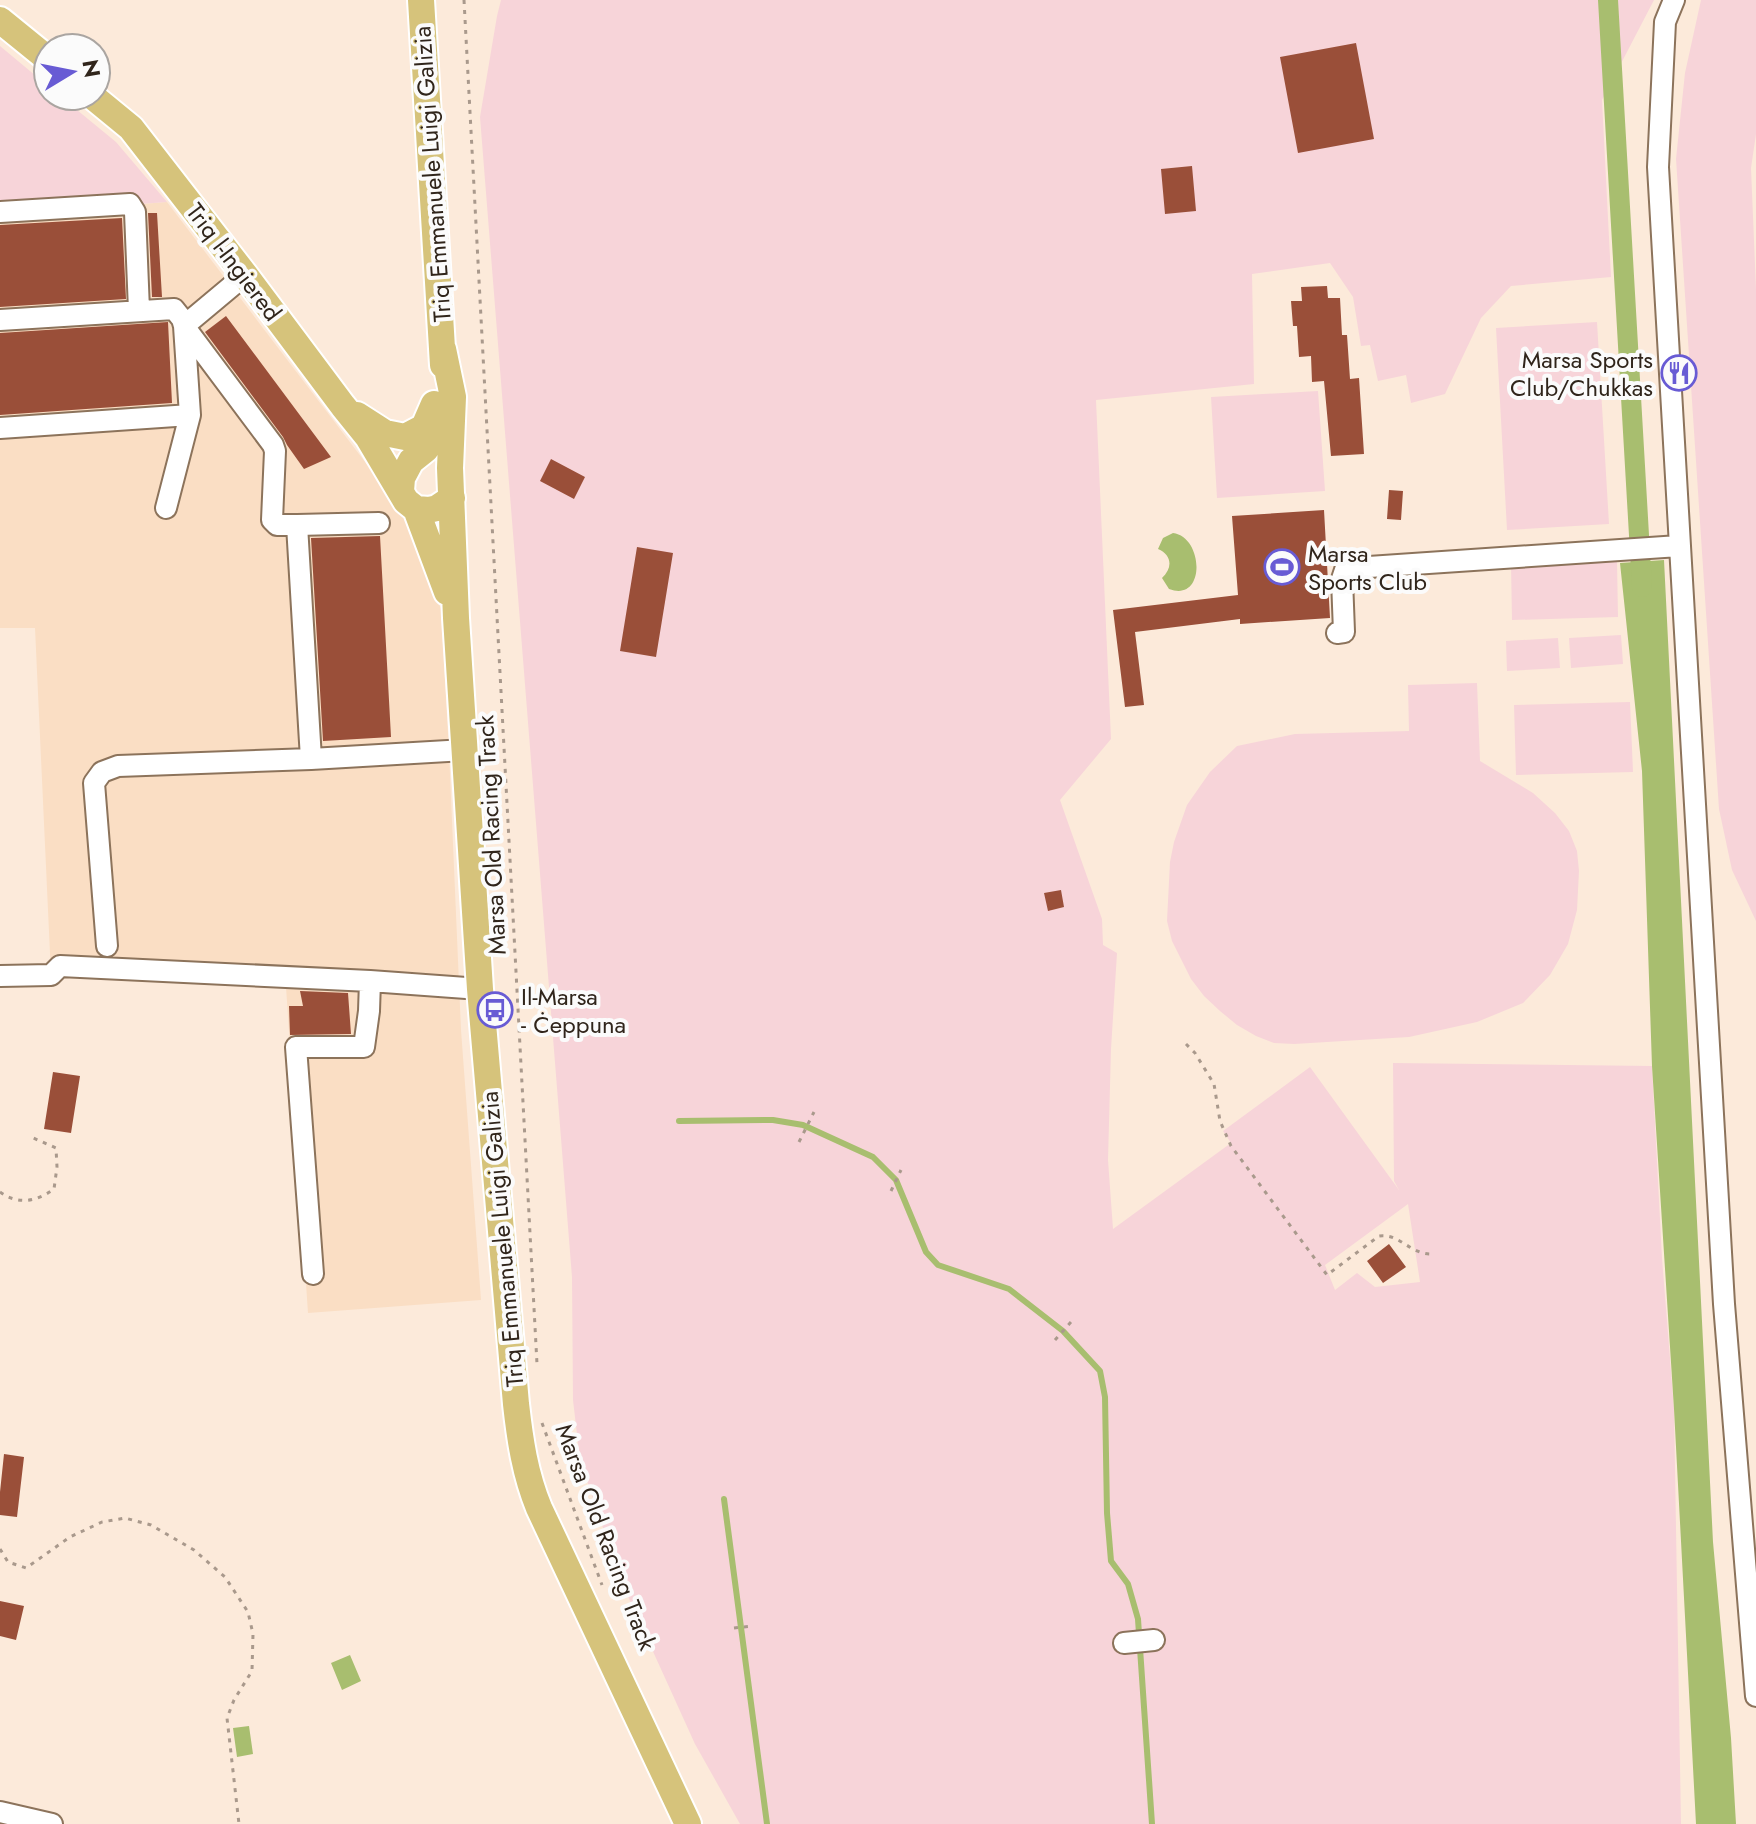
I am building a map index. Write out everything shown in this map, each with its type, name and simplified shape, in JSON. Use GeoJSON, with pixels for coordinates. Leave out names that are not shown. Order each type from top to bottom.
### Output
{"type":"FeatureCollection","features":[{"type":"Feature","properties":{"kind":"main road","name":"Triq Emmanuele Luigi Galizia"},"geometry":{"type":"LineString","coordinates":[[421,0],[438,288],[443,349],[453,397],[429,462],[452,498],[456,618],[480,989],[516,1404],[526,1473],[539,1508],[688,1824]]}},
{"type":"Feature","properties":{"kind":"main road"},"geometry":{"type":"LineString","coordinates":[[0,20],[32,46]]}},
{"type":"Feature","properties":{"kind":"main road","name":"Triq l-Ingiered"},"geometry":{"type":"LineString","coordinates":[[112,112],[131,128],[245,275],[368,437],[408,500]]}},
{"type":"Feature","properties":{"kind":"main road"},"geometry":{"type":"LineString","coordinates":[[343,406],[385,433],[405,437],[424,427],[434,408],[438,288]]}},
{"type":"Feature","properties":{"kind":"main road","name":"Triq l-Ingiered"},"geometry":{"type":"LineString","coordinates":[[368,437],[389,454],[429,462]]}},
{"type":"Feature","properties":{"kind":"main road"},"geometry":{"type":"LineString","coordinates":[[429,462],[402,478],[408,500],[429,510],[452,498]]}},
{"type":"Feature","properties":{"kind":"main road","name":"Triq Emmanuele Luigi Galizia"},"geometry":{"type":"LineString","coordinates":[[408,500],[434,554],[456,618]]}},
{"type":"Feature","properties":{"kind":"street"},"geometry":{"type":"LineString","coordinates":[[1674,0],[1665,22],[1658,167],[1724,1304],[1751,1566],[1756,1696]]}},
{"type":"Feature","properties":{"kind":"street"},"geometry":{"type":"LineString","coordinates":[[0,212],[130,204],[135,212],[139,310]]}},
{"type":"Feature","properties":{"kind":"street"},"geometry":{"type":"LineString","coordinates":[[184,326],[245,275]]}},
{"type":"Feature","properties":{"kind":"street"},"geometry":{"type":"LineString","coordinates":[[0,320],[174,309],[184,326],[190,415],[166,508]]}},
{"type":"Feature","properties":{"kind":"street"},"geometry":{"type":"LineString","coordinates":[[184,326],[273,445],[272,520],[277,525],[379,523]]}},
{"type":"Feature","properties":{"kind":"street"},"geometry":{"type":"LineString","coordinates":[[0,428],[190,415]]}},
{"type":"Feature","properties":{"kind":"street"},"geometry":{"type":"LineString","coordinates":[[297,525],[311,759]]}},
{"type":"Feature","properties":{"kind":"street"},"geometry":{"type":"LineString","coordinates":[[1337,633],[1344,632],[1342,579],[1345,570],[1679,546]]}},
{"type":"Feature","properties":{"kind":"street"},"geometry":{"type":"LineString","coordinates":[[107,946],[94,783],[102,772],[118,766],[465,750]]}},
{"type":"Feature","properties":{"kind":"street"},"geometry":{"type":"LineString","coordinates":[[0,976],[51,975],[60,966],[480,989]]}},
{"type":"Feature","properties":{"kind":"street"},"geometry":{"type":"LineString","coordinates":[[313,1274],[296,1047],[364,1047],[370,981]]}},
{"type":"Feature","properties":{"kind":"street"},"geometry":{"type":"LineString","coordinates":[[1124,1643],[1154,1640]]}},
{"type":"Feature","properties":{"kind":"street"},"geometry":{"type":"LineString","coordinates":[[0,1812],[40,1823]]}},
{"type":"Feature","properties":{"kind":"path","name":"Marsa Old Racing Track"},"geometry":{"type":"LineString","coordinates":[[464,0],[537,1369]]}},
{"type":"Feature","properties":{"kind":"path"},"geometry":{"type":"LineString","coordinates":[[1186,1044],[1214,1084],[1220,1121],[1231,1146],[1327,1275],[1379,1236],[1387,1235],[1421,1254],[1431,1254]]}},
{"type":"Feature","properties":{"kind":"path"},"geometry":{"type":"LineString","coordinates":[[799,1142],[814,1112]]}},
{"type":"Feature","properties":{"kind":"path"},"geometry":{"type":"LineString","coordinates":[[0,1192],[7,1197],[26,1201],[41,1198],[54,1189],[56,1148],[31,1137]]}},
{"type":"Feature","properties":{"kind":"path"},"geometry":{"type":"LineString","coordinates":[[891,1191],[901,1170]]}},
{"type":"Feature","properties":{"kind":"path"},"geometry":{"type":"LineString","coordinates":[[1055,1340],[1071,1322]]}},
{"type":"Feature","properties":{"kind":"path","name":"Marsa Old Racing Track"},"geometry":{"type":"LineString","coordinates":[[540,1416],[603,1587]]}},
{"type":"Feature","properties":{"kind":"path"},"geometry":{"type":"LineString","coordinates":[[0,1549],[8,1562],[26,1568],[70,1537],[102,1522],[125,1518],[151,1525],[173,1537],[194,1550],[225,1577],[248,1612],[253,1634],[252,1671],[227,1718],[239,1824]]}},
{"type":"Feature","properties":{"kind":"path"},"geometry":{"type":"LineString","coordinates":[[734,1628],[753,1626]]}},
{"type":"Feature","properties":{"kind":"shaded area"},"geometry":{"type":"Polygon","coordinates":[[[501,0],[1654,0],[1602,100],[1611,277],[1511,286],[1481,318],[1445,394],[1411,403],[1406,375],[1378,381],[1370,345],[1361,346],[1353,297],[1330,263],[1252,274],[1254,384],[1096,400],[1111,739],[1060,800],[1102,919],[1103,945],[1117,953],[1108,1160],[1113,1229],[1231,1143],[1223,1131],[1310,1067],[1399,1190],[1394,1181],[1393,1063],[1652,1066],[1674,1409],[1681,1824],[740,1824],[695,1744],[621,1581],[580,1460],[573,1400],[572,1277],[480,117],[501,0]],[[1408,1204],[1325,1265],[1335,1290],[1357,1273],[1375,1287],[1420,1282],[1408,1204]]]}},
{"type":"Feature","properties":{"kind":"shaded area"},"geometry":{"type":"Polygon","coordinates":[[[1701,0],[1756,0],[1756,134],[1751,168],[1756,289],[1756,921],[1732,870],[1719,809],[1676,159],[1685,73],[1701,0]]]}},
{"type":"Feature","properties":{"kind":"shaded area"},"geometry":{"type":"Polygon","coordinates":[[[0,46],[32,73],[32,112],[79,112],[116,142],[167,202],[140,204],[138,196],[0,205],[0,46]]]}},
{"type":"Feature","properties":{"kind":"shaded area"},"geometry":{"type":"Polygon","coordinates":[[[167,202],[404,513],[441,609],[461,1030],[481,1300],[308,1313],[286,987],[51,975],[35,628],[0,628],[0,215],[167,202]]]}},
{"type":"Feature","properties":{"kind":"shaded area"},"geometry":{"type":"Polygon","coordinates":[[[1597,322],[1609,524],[1507,530],[1496,328],[1597,322]]]}},
{"type":"Feature","properties":{"kind":"shaded area"},"geometry":{"type":"Polygon","coordinates":[[[1318,391],[1325,491],[1217,498],[1211,397],[1318,391]]]}},
{"type":"Feature","properties":{"kind":"shaded area"},"geometry":{"type":"Polygon","coordinates":[[[1173,533],[1191,545],[1195,556],[1195,578],[1190,587],[1181,591],[1169,589],[1162,578],[1169,562],[1158,549],[1163,538],[1173,533]]]}},
{"type":"Feature","properties":{"kind":"shaded area"},"geometry":{"type":"Polygon","coordinates":[[[1664,560],[1713,1542],[1736,1824],[1696,1824],[1652,1066],[1642,771],[1620,563],[1664,560]]]}},
{"type":"Feature","properties":{"kind":"shaded area"},"geometry":{"type":"Polygon","coordinates":[[[1617,562],[1618,617],[1512,620],[1511,565],[1617,562]]]}},
{"type":"Feature","properties":{"kind":"shaded area"},"geometry":{"type":"Polygon","coordinates":[[[1621,635],[1623,664],[1571,668],[1569,638],[1621,635]]]}},
{"type":"Feature","properties":{"kind":"shaded area"},"geometry":{"type":"Polygon","coordinates":[[[1558,638],[1560,668],[1507,671],[1506,641],[1558,638]]]}},
{"type":"Feature","properties":{"kind":"shaded area"},"geometry":{"type":"Polygon","coordinates":[[[1477,683],[1480,761],[1533,793],[1555,813],[1569,831],[1577,851],[1577,910],[1568,944],[1550,975],[1523,1003],[1477,1022],[1409,1037],[1274,1043],[1237,1025],[1204,996],[1191,979],[1172,941],[1167,921],[1174,842],[1187,805],[1210,772],[1237,746],[1295,734],[1409,731],[1408,685],[1477,683]]]}},
{"type":"Feature","properties":{"kind":"shaded area"},"geometry":{"type":"Polygon","coordinates":[[[1630,702],[1633,772],[1516,775],[1514,705],[1630,702]]]}},
{"type":"Feature","properties":{"kind":"shaded area"},"geometry":{"type":"Polygon","coordinates":[[[350,1655],[361,1681],[342,1690],[331,1663],[350,1655]]]}},
{"type":"Feature","properties":{"kind":"shaded area"},"geometry":{"type":"Polygon","coordinates":[[[249,1726],[253,1754],[237,1757],[233,1728],[249,1726]]]}},
{"type":"Feature","properties":{"kind":"building"},"geometry":{"type":"Polygon","coordinates":[[[1356,43],[1374,139],[1298,153],[1280,57],[1356,43]]]}},
{"type":"Feature","properties":{"kind":"building"},"geometry":{"type":"Polygon","coordinates":[[[1192,166],[1196,211],[1165,214],[1161,169],[1192,166]]]}},
{"type":"Feature","properties":{"kind":"building"},"geometry":{"type":"Polygon","coordinates":[[[148,213],[157,213],[162,297],[152,297],[148,213]]]}},
{"type":"Feature","properties":{"kind":"building"},"geometry":{"type":"Polygon","coordinates":[[[122,218],[126,299],[0,307],[0,225],[122,218]]]}},
{"type":"Feature","properties":{"kind":"building"},"geometry":{"type":"Polygon","coordinates":[[[1327,286],[1328,298],[1340,298],[1342,335],[1347,335],[1350,379],[1359,378],[1364,454],[1331,456],[1324,381],[1312,382],[1311,356],[1299,357],[1297,326],[1293,326],[1291,301],[1302,301],[1301,287],[1327,286]]]}},
{"type":"Feature","properties":{"kind":"building"},"geometry":{"type":"Polygon","coordinates":[[[226,316],[331,457],[304,469],[205,332],[226,316]]]}},
{"type":"Feature","properties":{"kind":"building"},"geometry":{"type":"Polygon","coordinates":[[[168,322],[172,403],[0,415],[0,333],[168,322]]]}},
{"type":"Feature","properties":{"kind":"building"},"geometry":{"type":"Polygon","coordinates":[[[551,459],[585,477],[574,499],[540,481],[551,459]]]}},
{"type":"Feature","properties":{"kind":"building"},"geometry":{"type":"Polygon","coordinates":[[[1389,490],[1403,491],[1401,520],[1387,519],[1389,490]]]}},
{"type":"Feature","properties":{"kind":"building","name":"Marsa Sports Club"},"geometry":{"type":"Polygon","coordinates":[[[1324,510],[1330,618],[1240,624],[1240,619],[1135,632],[1144,705],[1125,707],[1113,610],[1238,595],[1232,516],[1324,510]]]}},
{"type":"Feature","properties":{"kind":"building"},"geometry":{"type":"Polygon","coordinates":[[[380,536],[391,737],[323,741],[311,538],[380,536]]]}},
{"type":"Feature","properties":{"kind":"building"},"geometry":{"type":"Polygon","coordinates":[[[637,547],[673,553],[656,657],[620,651],[637,547]]]}},
{"type":"Feature","properties":{"kind":"building"},"geometry":{"type":"Polygon","coordinates":[[[1061,890],[1064,907],[1048,911],[1044,893],[1061,890]]]}},
{"type":"Feature","properties":{"kind":"building"},"geometry":{"type":"Polygon","coordinates":[[[300,991],[348,993],[351,1034],[290,1035],[289,1006],[303,1006],[300,991]]]}},
{"type":"Feature","properties":{"kind":"building"},"geometry":{"type":"Polygon","coordinates":[[[53,1072],[80,1076],[71,1133],[44,1129],[53,1072]]]}},
{"type":"Feature","properties":{"kind":"building"},"geometry":{"type":"Polygon","coordinates":[[[1389,1244],[1406,1267],[1383,1283],[1367,1261],[1389,1244]]]}},
{"type":"Feature","properties":{"kind":"building"},"geometry":{"type":"Polygon","coordinates":[[[4,1454],[24,1457],[17,1517],[0,1515],[4,1454]]]}},
{"type":"Feature","properties":{"kind":"building"},"geometry":{"type":"Polygon","coordinates":[[[0,1601],[24,1606],[16,1640],[0,1636],[0,1601]]]}},
{"type":"Feature","properties":{"kind":"waterway"},"geometry":{"type":"LineString","coordinates":[[1608,0],[1642,587]]}},
{"type":"Feature","properties":{"kind":"waterway"},"geometry":{"type":"LineString","coordinates":[[679,1121],[773,1120],[803,1125],[873,1157],[896,1180],[926,1252],[938,1265],[1009,1289],[1063,1331],[1100,1371],[1105,1397],[1111,1561],[1128,1584],[1138,1619],[1152,1824]]}},
{"type":"Feature","properties":{"kind":"waterway"},"geometry":{"type":"LineString","coordinates":[[724,1499],[767,1824]]}},
{"type":"Feature","properties":{"kind":"place","name":"Marsa Sports Club/Chukkas"},"geometry":{"type":"Point","coordinates":[1679,373]}},
{"type":"Feature","properties":{"kind":"place","name":"Marsa Sports Club"},"geometry":{"type":"Point","coordinates":[1282,567]}},
{"type":"Feature","properties":{"kind":"place","name":"Il-Marsa - Ċeppuna"},"geometry":{"type":"Point","coordinates":[495,1010]}}]}
